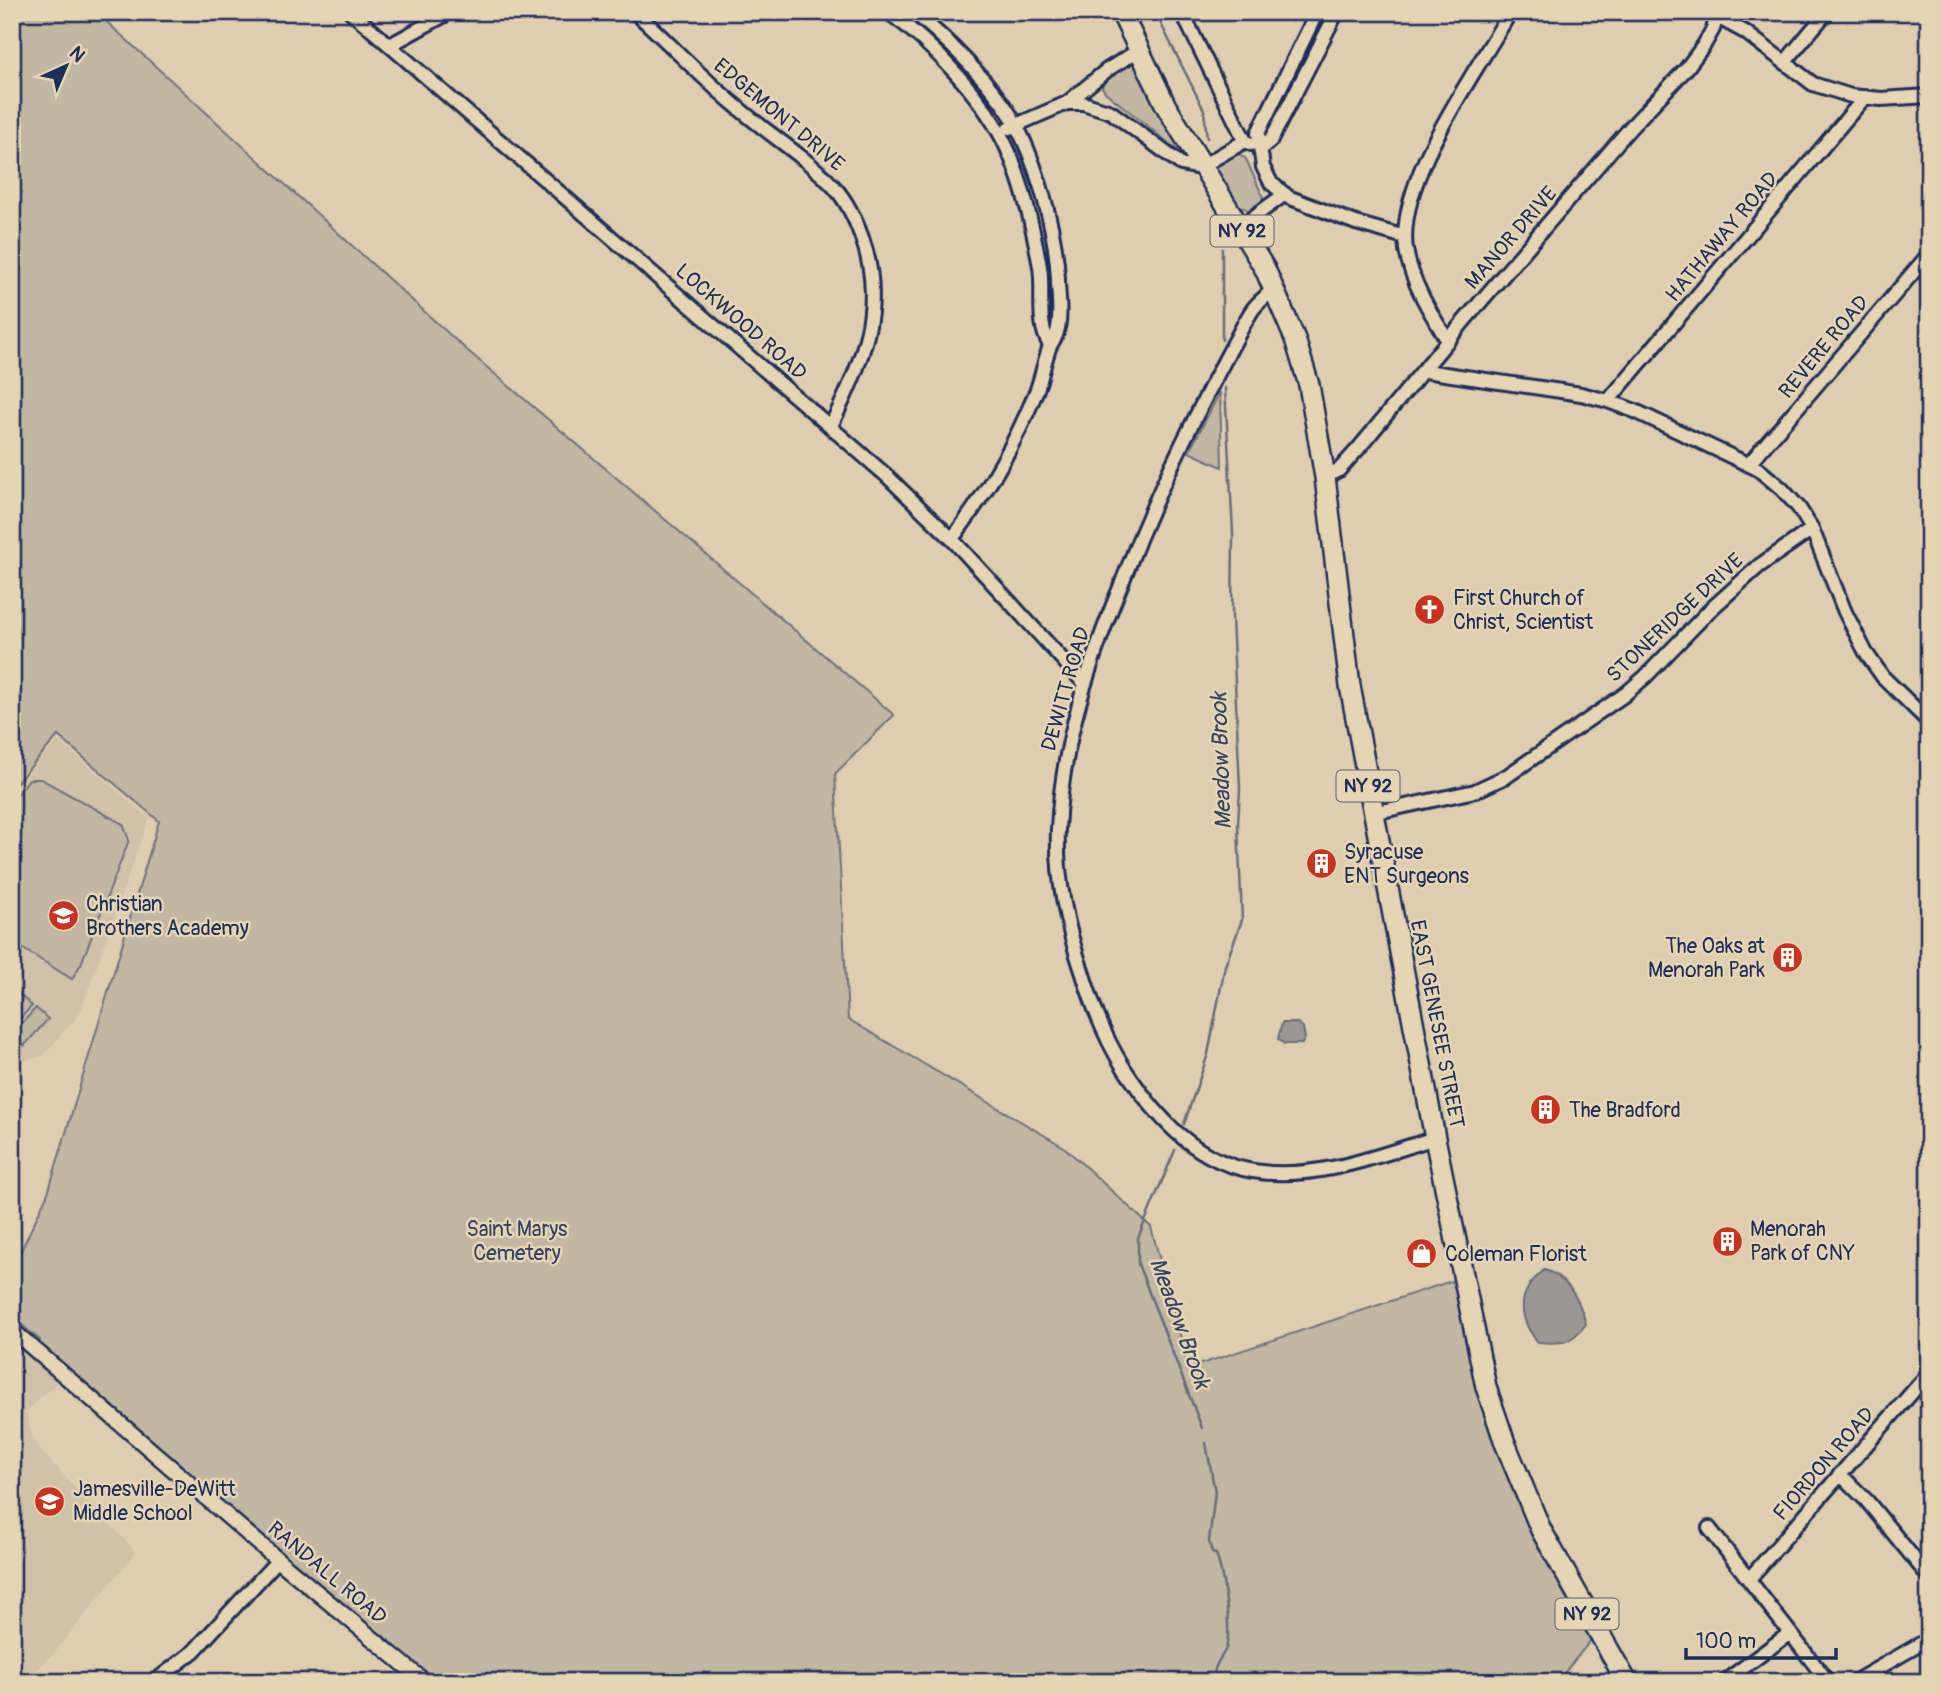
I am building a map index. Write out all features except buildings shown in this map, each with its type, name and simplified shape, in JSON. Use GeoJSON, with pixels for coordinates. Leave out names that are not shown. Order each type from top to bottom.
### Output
{"type":"FeatureCollection","features":[{"type":"Feature","properties":{"kind":"main road","name":"EAST GENESEE STREET"},"geometry":{"type":"LineString","coordinates":[[1121,12],[1166,106],[1275,288],[1309,384],[1325,477],[1350,686],[1435,1138],[1486,1387],[1505,1443],[1553,1556],[1627,1682]]}},
{"type":"Feature","properties":{"kind":"street","name":"LOCKWOOD ROAD"},"geometry":{"type":"LineString","coordinates":[[351,12],[887,476],[952,539],[1085,684]]}},
{"type":"Feature","properties":{"kind":"street"},"geometry":{"type":"LineString","coordinates":[[390,45],[450,12]]}},
{"type":"Feature","properties":{"kind":"street"},"geometry":{"type":"LineString","coordinates":[[888,12],[930,46],[948,65],[999,133],[1017,173],[1033,228],[1041,272],[1043,335],[1050,345]]}},
{"type":"Feature","properties":{"kind":"street"},"geometry":{"type":"LineString","coordinates":[[915,12],[941,35],[991,89],[1016,125],[1046,206],[1057,261],[1057,332],[1050,345],[1037,389],[1019,430],[975,508],[952,539]]}},
{"type":"Feature","properties":{"kind":"street"},"geometry":{"type":"LineString","coordinates":[[1182,12],[1245,141],[1261,149]]}},
{"type":"Feature","properties":{"kind":"street"},"geometry":{"type":"LineString","coordinates":[[1317,12],[1258,133],[1263,167],[1271,183],[1285,194],[1356,223],[1405,237]]}},
{"type":"Feature","properties":{"kind":"street"},"geometry":{"type":"LineString","coordinates":[[1261,149],[1271,140],[1337,12]]}},
{"type":"Feature","properties":{"kind":"street"},"geometry":{"type":"LineString","coordinates":[[1448,341],[1427,307],[1409,262],[1405,237],[1412,199],[1429,154],[1448,116],[1510,12]]}},
{"type":"Feature","properties":{"kind":"street"},"geometry":{"type":"LineString","coordinates":[[1785,62],[1827,12]]}},
{"type":"Feature","properties":{"kind":"street","name":"EDGEMONT DRIVE"},"geometry":{"type":"LineString","coordinates":[[637,13],[737,107],[826,179],[842,195],[858,226],[872,271],[873,303],[869,332],[856,373],[831,426]]}},
{"type":"Feature","properties":{"kind":"street"},"geometry":{"type":"LineString","coordinates":[[1715,13],[1745,32],[1813,84],[1851,96],[1929,96]]}},
{"type":"Feature","properties":{"kind":"street","name":"MANOR DRIVE"},"geometry":{"type":"LineString","coordinates":[[1325,477],[1339,470],[1355,453],[1631,127],[1686,69],[1704,45],[1715,13]]}},
{"type":"Feature","properties":{"kind":"street"},"geometry":{"type":"LineString","coordinates":[[999,133],[1067,103],[1107,70],[1139,50]]}},
{"type":"Feature","properties":{"kind":"street","name":"HATHAWAY ROAD"},"geometry":{"type":"LineString","coordinates":[[1608,401],[1866,97]]}},
{"type":"Feature","properties":{"kind":"street"},"geometry":{"type":"LineString","coordinates":[[1067,103],[1101,107],[1181,164],[1195,167],[1202,166],[1245,141]]}},
{"type":"Feature","properties":{"kind":"street"},"geometry":{"type":"LineString","coordinates":[[1240,226],[1285,194]]}},
{"type":"Feature","properties":{"kind":"street","name":"REVERE ROAD"},"geometry":{"type":"LineString","coordinates":[[1749,464],[1929,254]]}},
{"type":"Feature","properties":{"kind":"street","name":"DEWITT ROAD"},"geometry":{"type":"LineString","coordinates":[[1275,288],[1254,309],[1241,331],[1157,495],[1108,615],[1085,684],[1070,736],[1058,832],[1062,886],[1071,939],[1107,1040],[1144,1097],[1174,1131],[1194,1148],[1240,1168],[1292,1174],[1331,1169],[1435,1138]]}},
{"type":"Feature","properties":{"kind":"street"},"geometry":{"type":"LineString","coordinates":[[1425,371],[1581,394],[1608,401],[1749,464],[1782,489],[1799,508],[1812,529],[1845,612],[1866,653],[1883,677],[1929,722]]}},
{"type":"Feature","properties":{"kind":"street","name":"STONERIDGE DRIVE"},"geometry":{"type":"LineString","coordinates":[[1373,813],[1475,791],[1507,776],[1624,695],[1739,583],[1812,529]]}},
{"type":"Feature","properties":{"kind":"street","name":"RANDALL ROAD"},"geometry":{"type":"LineString","coordinates":[[12,1330],[278,1560],[425,1682]]}},
{"type":"Feature","properties":{"kind":"street","name":"FIORDON ROAD"},"geometry":{"type":"LineString","coordinates":[[1749,1579],[1929,1373]]}},
{"type":"Feature","properties":{"kind":"street"},"geometry":{"type":"LineString","coordinates":[[1840,1475],[1867,1501],[1929,1577]]}},
{"type":"Feature","properties":{"kind":"street"},"geometry":{"type":"LineString","coordinates":[[1709,1528],[1828,1682]]}},
{"type":"Feature","properties":{"kind":"street"},"geometry":{"type":"LineString","coordinates":[[154,1682],[194,1651],[278,1560]]}},
{"type":"Feature","properties":{"kind":"street"},"geometry":{"type":"LineString","coordinates":[[1724,1682],[1790,1633]]}},
{"type":"Feature","properties":{"kind":"street"},"geometry":{"type":"LineString","coordinates":[[1854,1682],[1929,1639]]}},
{"type":"Feature","properties":{"kind":"shaded area","name":"Christian Brothers Academy"},"geometry":{"type":"Polygon","coordinates":[[[58,740],[149,818],[80,1013],[43,1056],[22,1061],[14,1075],[17,1115],[12,1134],[12,792],[58,740]]]}},
{"type":"Feature","properties":{"kind":"shaded area"},"geometry":{"type":"Polygon","coordinates":[[[1282,1023],[1297,1023],[1303,1027],[1305,1038],[1302,1044],[1284,1044],[1278,1039],[1282,1023]]]}},
{"type":"Feature","properties":{"kind":"shaded area"},"geometry":{"type":"Polygon","coordinates":[[[1544,1270],[1553,1273],[1567,1284],[1577,1299],[1586,1324],[1571,1339],[1554,1343],[1538,1342],[1529,1330],[1523,1302],[1531,1283],[1544,1270]]]}},
{"type":"Feature","properties":{"kind":"shaded area","name":"Jamesville-DeWitt Middle School"},"geometry":{"type":"Polygon","coordinates":[[[12,1339],[59,1380],[26,1412],[32,1436],[41,1451],[136,1552],[55,1652],[25,1682],[12,1682],[12,1339]]]}},
{"type":"Feature","properties":{"kind":"green space","name":"Saint Marys Cemetery"},"geometry":{"type":"Polygon","coordinates":[[[12,12],[96,12],[461,345],[894,715],[835,774],[848,1019],[1064,1147],[1151,1227],[1189,1368],[1454,1280],[1477,1384],[1504,1471],[1538,1545],[1591,1640],[1557,1682],[425,1682],[36,1351],[40,1340],[12,1317],[12,1270],[48,1193],[159,821],[58,736],[12,788],[12,12]]]}},
{"type":"Feature","properties":{"kind":"green space"},"geometry":{"type":"Polygon","coordinates":[[[1130,60],[1137,64],[1185,156],[1102,87],[1104,79],[1130,60]]]}},
{"type":"Feature","properties":{"kind":"green space"},"geometry":{"type":"Polygon","coordinates":[[[1236,152],[1246,159],[1263,197],[1260,203],[1248,210],[1237,205],[1215,168],[1236,152]]]}},
{"type":"Feature","properties":{"kind":"green space"},"geometry":{"type":"Polygon","coordinates":[[[1220,392],[1222,467],[1189,452],[1220,392]]]}},
{"type":"Feature","properties":{"kind":"green space"},"geometry":{"type":"Polygon","coordinates":[[[29,779],[41,779],[123,824],[129,840],[81,964],[72,979],[12,942],[12,802],[29,779]]]}},
{"type":"Feature","properties":{"kind":"green space"},"geometry":{"type":"Polygon","coordinates":[[[19,994],[32,1006],[12,1027],[12,1002],[19,994]]]}},
{"type":"Feature","properties":{"kind":"green space"},"geometry":{"type":"Polygon","coordinates":[[[36,1008],[48,1019],[24,1046],[12,1034],[36,1008]]]}},
{"type":"Feature","properties":{"kind":"waterway","name":"Meadow Brook"},"geometry":{"type":"LineString","coordinates":[[1155,12],[1204,110],[1207,138]]}},
{"type":"Feature","properties":{"kind":"waterway","name":"Meadow Brook"},"geometry":{"type":"LineString","coordinates":[[1222,249],[1222,340]]}},
{"type":"Feature","properties":{"kind":"waterway","name":"Meadow Brook"},"geometry":{"type":"LineString","coordinates":[[1184,1124],[1208,1054],[1225,966],[1242,920],[1238,825],[1240,788],[1232,618],[1233,533],[1225,388]]}},
{"type":"Feature","properties":{"kind":"waterway","name":"Meadow Brook"},"geometry":{"type":"LineString","coordinates":[[1175,1150],[1138,1238],[1138,1264],[1202,1428]]}},
{"type":"Feature","properties":{"kind":"waterway","name":"Meadow Brook"},"geometry":{"type":"LineString","coordinates":[[1206,1443],[1215,1492],[1209,1541],[1212,1553],[1216,1554],[1221,1574],[1228,1624],[1226,1648],[1214,1674],[1220,1682]]}},
{"type":"Feature","properties":{"kind":"place","name":"First Church of Christ, Scientist"},"geometry":{"type":"Point","coordinates":[1430,610]}},
{"type":"Feature","properties":{"kind":"place","name":"Syracuse ENT Surgeons"},"geometry":{"type":"Point","coordinates":[1321,864]}},
{"type":"Feature","properties":{"kind":"place","name":"Christian Brothers Academy"},"geometry":{"type":"Point","coordinates":[63,916]}},
{"type":"Feature","properties":{"kind":"place","name":"The Oaks at Menorah Park"},"geometry":{"type":"Point","coordinates":[1788,958]}},
{"type":"Feature","properties":{"kind":"place","name":"The Bradford"},"geometry":{"type":"Point","coordinates":[1546,1110]}},
{"type":"Feature","properties":{"kind":"place","name":"Menorah Park of CNY"},"geometry":{"type":"Point","coordinates":[1727,1241]}},
{"type":"Feature","properties":{"kind":"place","name":"Coleman Florist"},"geometry":{"type":"Point","coordinates":[1422,1254]}},
{"type":"Feature","properties":{"kind":"place","name":"Jamesville-DeWitt Middle School"},"geometry":{"type":"Point","coordinates":[50,1501]}}]}
